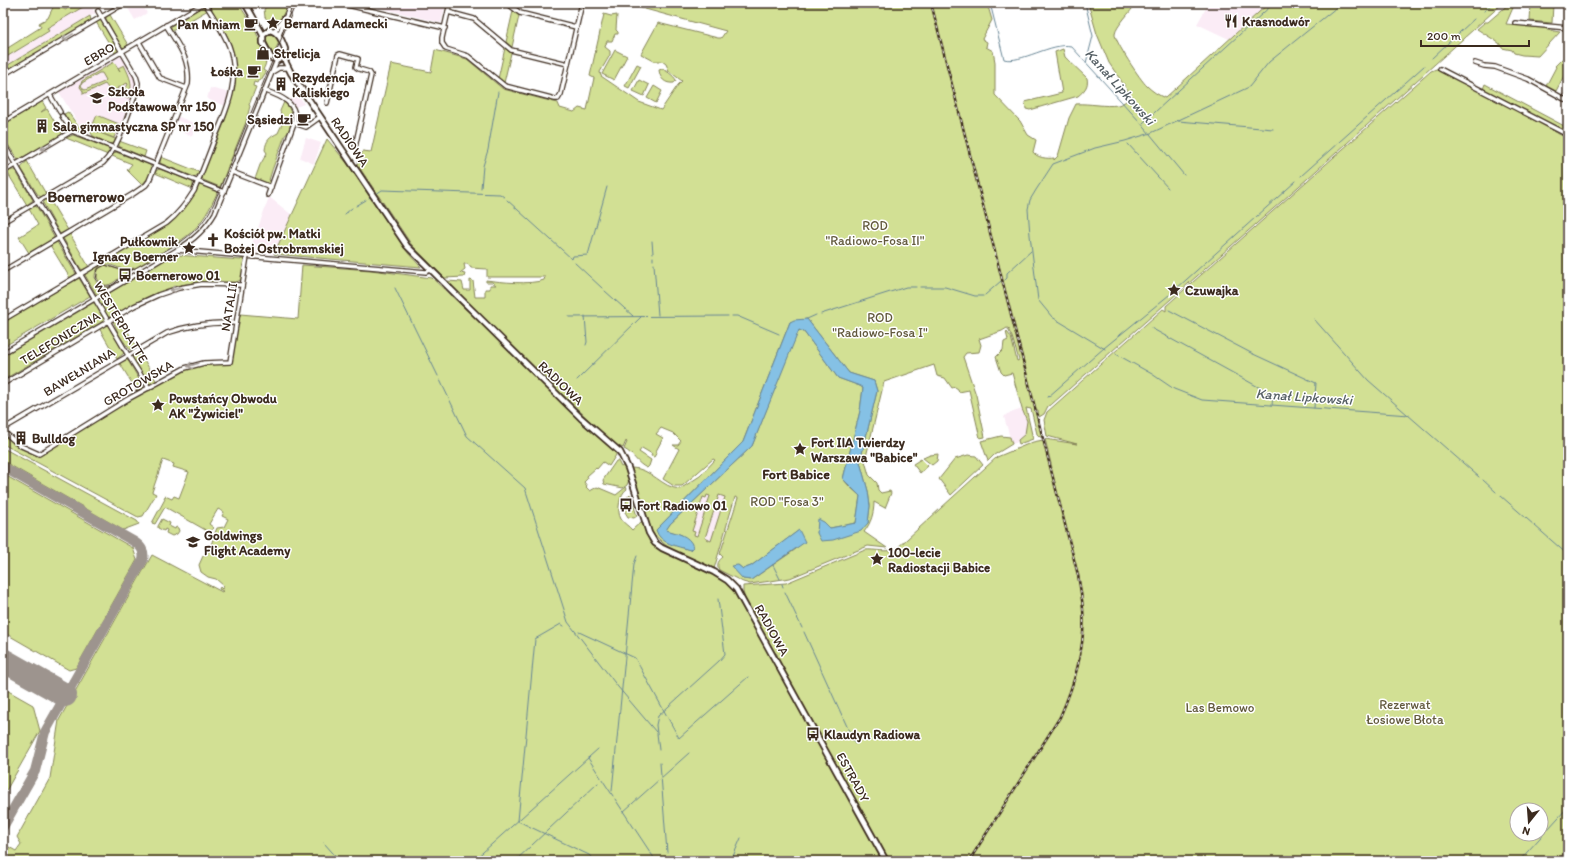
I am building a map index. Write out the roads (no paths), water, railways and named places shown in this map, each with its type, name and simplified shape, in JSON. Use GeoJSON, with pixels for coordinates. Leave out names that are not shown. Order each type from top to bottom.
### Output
{"type":"FeatureCollection","features":[{"type":"Feature","properties":{"kind":"main road"},"geometry":{"type":"LineString","coordinates":[[245,3],[263,35],[263,43],[272,58],[276,60],[283,57],[285,49],[279,35],[273,31],[268,31],[263,35]]}},
{"type":"Feature","properties":{"kind":"main road"},"geometry":{"type":"LineString","coordinates":[[251,12],[268,31]]}},
{"type":"Feature","properties":{"kind":"main road","name":"RADIOWA"},"geometry":{"type":"LineString","coordinates":[[283,57],[291,73],[407,246],[581,418],[620,452],[628,468],[654,541],[662,548],[717,573],[733,585],[800,704]]}},
{"type":"Feature","properties":{"kind":"main road","name":"RADIOWA"},"geometry":{"type":"LineString","coordinates":[[276,60],[291,73]]}},
{"type":"Feature","properties":{"kind":"main road","name":"ESTRADY"},"geometry":{"type":"LineString","coordinates":[[800,704],[886,861]]}},
{"type":"Feature","properties":{"kind":"main road"},"geometry":{"type":"LineString","coordinates":[[1565,861],[1568,858]]}},
{"type":"Feature","properties":{"kind":"street"},"geometry":{"type":"LineString","coordinates":[[3,75],[125,3]]}},
{"type":"Feature","properties":{"kind":"street"},"geometry":{"type":"LineString","coordinates":[[3,320],[167,223],[183,208],[194,191],[231,98],[234,78],[229,45],[205,3]]}},
{"type":"Feature","properties":{"kind":"street","name":"EBRO"},"geometry":{"type":"LineString","coordinates":[[3,122],[205,3]]}},
{"type":"Feature","properties":{"kind":"street"},"geometry":{"type":"LineString","coordinates":[[279,35],[291,3]]}},
{"type":"Feature","properties":{"kind":"street"},"geometry":{"type":"LineString","coordinates":[[339,3],[445,28]]}},
{"type":"Feature","properties":{"kind":"street"},"geometry":{"type":"LineString","coordinates":[[450,3],[442,44],[446,49],[468,56],[501,84],[509,88],[555,99],[558,99],[561,94],[582,3]]}},
{"type":"Feature","properties":{"kind":"street"},"geometry":{"type":"LineString","coordinates":[[507,3],[520,13],[576,27]]}},
{"type":"Feature","properties":{"kind":"street"},"geometry":{"type":"LineString","coordinates":[[3,222],[103,163],[114,148],[138,86],[136,76],[98,11]]}},
{"type":"Feature","properties":{"kind":"street"},"geometry":{"type":"LineString","coordinates":[[448,12],[474,19],[511,50],[568,64]]}},
{"type":"Feature","properties":{"kind":"street"},"geometry":{"type":"LineString","coordinates":[[273,31],[286,15]]}},
{"type":"Feature","properties":{"kind":"street"},"geometry":{"type":"LineString","coordinates":[[1515,23],[1568,28]]}},
{"type":"Feature","properties":{"kind":"street"},"geometry":{"type":"LineString","coordinates":[[3,271],[138,191],[149,180],[186,88],[189,71],[187,62],[166,25]]}},
{"type":"Feature","properties":{"kind":"street"},"geometry":{"type":"LineString","coordinates":[[138,42],[157,74],[164,80],[186,88]]}},
{"type":"Feature","properties":{"kind":"street"},"geometry":{"type":"LineString","coordinates":[[327,103],[338,55],[340,54],[358,58],[356,67],[359,70],[370,72],[371,75],[355,147]]}},
{"type":"Feature","properties":{"kind":"street"},"geometry":{"type":"LineString","coordinates":[[3,353],[177,250],[190,242],[203,231],[211,221],[224,192],[274,71],[276,60]]}},
{"type":"Feature","properties":{"kind":"street"},"geometry":{"type":"LineString","coordinates":[[1475,63],[1495,67],[1528,79],[1568,101]]}},
{"type":"Feature","properties":{"kind":"street"},"geometry":{"type":"LineString","coordinates":[[274,71],[279,68],[286,68]]}},
{"type":"Feature","properties":{"kind":"street"},"geometry":{"type":"LineString","coordinates":[[1440,69],[1568,135]]}},
{"type":"Feature","properties":{"kind":"street"},"geometry":{"type":"LineString","coordinates":[[266,91],[283,97],[288,102],[294,115],[294,123],[268,196]]}},
{"type":"Feature","properties":{"kind":"street"},"geometry":{"type":"LineString","coordinates":[[50,95],[72,132],[224,192]]}},
{"type":"Feature","properties":{"kind":"street"},"geometry":{"type":"LineString","coordinates":[[294,123],[306,127],[320,117]]}},
{"type":"Feature","properties":{"kind":"street"},"geometry":{"type":"LineString","coordinates":[[3,172],[72,132]]}},
{"type":"Feature","properties":{"kind":"street","name":"WESTERPLATTE"},"geometry":{"type":"LineString","coordinates":[[3,143],[149,388]]}},
{"type":"Feature","properties":{"kind":"street"},"geometry":{"type":"LineString","coordinates":[[232,172],[271,187]]}},
{"type":"Feature","properties":{"kind":"street"},"geometry":{"type":"LineString","coordinates":[[190,242],[194,250],[199,252]]}},
{"type":"Feature","properties":{"kind":"street"},"geometry":{"type":"LineString","coordinates":[[177,250],[426,272],[431,270]]}},
{"type":"Feature","properties":{"kind":"street","name":"NATALII"},"geometry":{"type":"LineString","coordinates":[[231,360],[246,256]]}},
{"type":"Feature","properties":{"kind":"street","name":"TELEFONICZNA"},"geometry":{"type":"LineString","coordinates":[[3,384],[134,306],[158,294],[202,284],[242,285]]}},
{"type":"Feature","properties":{"kind":"street","name":"BAWEŁNIANA"},"geometry":{"type":"LineString","coordinates":[[3,430],[167,333],[205,323],[236,324]]}},
{"type":"Feature","properties":{"kind":"street","name":"GROTOWSKA"},"geometry":{"type":"LineString","coordinates":[[3,430],[19,445],[36,453],[40,453],[177,372],[204,362],[229,362],[231,360]]}},
{"type":"Feature","properties":{"kind":"water"},"geometry":{"type":"Polygon","coordinates":[[[807,319],[849,373],[874,381],[877,391],[860,462],[868,491],[870,506],[868,523],[861,531],[833,540],[821,541],[817,533],[818,519],[830,528],[856,523],[860,496],[843,479],[860,411],[863,388],[838,378],[804,332],[799,330],[752,446],[670,524],[666,530],[686,537],[693,547],[690,550],[675,546],[665,541],[658,535],[656,530],[743,442],[790,322],[794,320],[807,319]]]}},
{"type":"Feature","properties":{"kind":"water"},"geometry":{"type":"Polygon","coordinates":[[[799,530],[805,542],[751,580],[743,579],[731,566],[738,565],[743,569],[751,566],[799,530]]]}},
{"type":"Feature","properties":{"kind":"waterway","name":"Kanał Lipkowski"},"geometry":{"type":"LineString","coordinates":[[990,3],[1004,59],[1019,59],[1055,47],[1071,46],[1140,122],[1184,175]]}},
{"type":"Feature","properties":{"kind":"waterway"},"geometry":{"type":"LineString","coordinates":[[1085,3],[1093,36],[1086,63]]}},
{"type":"Feature","properties":{"kind":"waterway"},"geometry":{"type":"LineString","coordinates":[[1143,123],[1274,3]]}},
{"type":"Feature","properties":{"kind":"waterway"},"geometry":{"type":"LineString","coordinates":[[1484,11],[1493,3]]}},
{"type":"Feature","properties":{"kind":"waterway","name":"Kanał Lipkowski"},"geometry":{"type":"LineString","coordinates":[[1105,349],[1052,317],[1038,300],[1028,209],[1030,200],[1053,164],[1095,148],[1151,133],[1249,87],[1269,62],[1337,7]]}},
{"type":"Feature","properties":{"kind":"waterway"},"geometry":{"type":"LineString","coordinates":[[1432,58],[1474,19]]}},
{"type":"Feature","properties":{"kind":"waterway"},"geometry":{"type":"LineString","coordinates":[[1301,176],[1424,66]]}},
{"type":"Feature","properties":{"kind":"waterway"},"geometry":{"type":"LineString","coordinates":[[481,188],[483,166],[488,150],[498,92]]}},
{"type":"Feature","properties":{"kind":"waterway"},"geometry":{"type":"LineString","coordinates":[[1178,121],[1273,129]]}},
{"type":"Feature","properties":{"kind":"waterway"},"geometry":{"type":"LineString","coordinates":[[1128,144],[1168,188]]}},
{"type":"Feature","properties":{"kind":"waterway"},"geometry":{"type":"LineString","coordinates":[[1176,289],[1296,181]]}},
{"type":"Feature","properties":{"kind":"waterway"},"geometry":{"type":"LineString","coordinates":[[507,200],[572,259],[573,256],[588,255],[607,187]]}},
{"type":"Feature","properties":{"kind":"waterway"},"geometry":{"type":"LineString","coordinates":[[376,194],[382,190],[500,194],[504,197]]}},
{"type":"Feature","properties":{"kind":"waterway"},"geometry":{"type":"LineString","coordinates":[[356,206],[366,200]]}},
{"type":"Feature","properties":{"kind":"waterway"},"geometry":{"type":"LineString","coordinates":[[345,214],[352,208]]}},
{"type":"Feature","properties":{"kind":"waterway"},"geometry":{"type":"LineString","coordinates":[[652,241],[653,253]]}},
{"type":"Feature","properties":{"kind":"waterway"},"geometry":{"type":"LineString","coordinates":[[1005,280],[1007,278],[1007,273],[1031,251]]}},
{"type":"Feature","properties":{"kind":"waterway"},"geometry":{"type":"LineString","coordinates":[[575,263],[602,288]]}},
{"type":"Feature","properties":{"kind":"waterway"},"geometry":{"type":"LineString","coordinates":[[654,264],[658,315]]}},
{"type":"Feature","properties":{"kind":"waterway"},"geometry":{"type":"LineString","coordinates":[[985,295],[1001,281]]}},
{"type":"Feature","properties":{"kind":"waterway"},"geometry":{"type":"LineString","coordinates":[[821,314],[906,287],[916,287]]}},
{"type":"Feature","properties":{"kind":"waterway"},"geometry":{"type":"LineString","coordinates":[[920,287],[945,287],[975,296],[983,296]]}},
{"type":"Feature","properties":{"kind":"waterway"},"geometry":{"type":"LineString","coordinates":[[395,288],[438,376]]}},
{"type":"Feature","properties":{"kind":"waterway"},"geometry":{"type":"LineString","coordinates":[[605,291],[633,316]]}},
{"type":"Feature","properties":{"kind":"waterway"},"geometry":{"type":"LineString","coordinates":[[1048,397],[1104,348],[1169,295]]}},
{"type":"Feature","properties":{"kind":"waterway"},"geometry":{"type":"LineString","coordinates":[[1169,310],[1251,353],[1316,383],[1314,408]]}},
{"type":"Feature","properties":{"kind":"waterway"},"geometry":{"type":"LineString","coordinates":[[807,319],[816,315]]}},
{"type":"Feature","properties":{"kind":"waterway"},"geometry":{"type":"LineString","coordinates":[[585,316],[586,345]]}},
{"type":"Feature","properties":{"kind":"waterway"},"geometry":{"type":"LineString","coordinates":[[577,380],[642,316]]}},
{"type":"Feature","properties":{"kind":"waterway"},"geometry":{"type":"LineString","coordinates":[[569,317],[728,316]]}},
{"type":"Feature","properties":{"kind":"waterway"},"geometry":{"type":"LineString","coordinates":[[732,316],[737,316],[779,334]]}},
{"type":"Feature","properties":{"kind":"waterway"},"geometry":{"type":"LineString","coordinates":[[1314,319],[1368,380],[1479,477]]}},
{"type":"Feature","properties":{"kind":"waterway"},"geometry":{"type":"LineString","coordinates":[[1151,328],[1273,395],[1272,405]]}},
{"type":"Feature","properties":{"kind":"waterway","name":"Kanał Lipkowski"},"geometry":{"type":"LineString","coordinates":[[1116,354],[1152,374],[1174,389],[1202,400],[1409,415]]}},
{"type":"Feature","properties":{"kind":"waterway"},"geometry":{"type":"LineString","coordinates":[[440,380],[467,436],[525,488],[568,622],[618,687],[656,732]]}},
{"type":"Feature","properties":{"kind":"waterway","name":"Kanał Lipkowski"},"geometry":{"type":"LineString","coordinates":[[1483,480],[1496,492]]}},
{"type":"Feature","properties":{"kind":"waterway","name":"Kanał Lipkowski"},"geometry":{"type":"LineString","coordinates":[[1501,496],[1568,555]]}},
{"type":"Feature","properties":{"kind":"waterway"},"geometry":{"type":"LineString","coordinates":[[612,791],[634,564],[637,556]]}},
{"type":"Feature","properties":{"kind":"waterway"},"geometry":{"type":"LineString","coordinates":[[773,565],[780,579]]}},
{"type":"Feature","properties":{"kind":"waterway"},"geometry":{"type":"LineString","coordinates":[[785,592],[802,628]]}},
{"type":"Feature","properties":{"kind":"waterway"},"geometry":{"type":"LineString","coordinates":[[659,750],[656,725],[658,716],[725,654],[718,599]]}},
{"type":"Feature","properties":{"kind":"waterway"},"geometry":{"type":"LineString","coordinates":[[564,626],[561,624],[535,639],[518,821],[589,855],[596,861]]}},
{"type":"Feature","properties":{"kind":"waterway"},"geometry":{"type":"LineString","coordinates":[[579,632],[635,658],[679,738],[748,677]]}},
{"type":"Feature","properties":{"kind":"waterway"},"geometry":{"type":"LineString","coordinates":[[804,632],[855,744]]}},
{"type":"Feature","properties":{"kind":"waterway","name":"Kanał Lipkowski"},"geometry":{"type":"LineString","coordinates":[[1568,686],[1566,694],[1568,708]]}},
{"type":"Feature","properties":{"kind":"waterway"},"geometry":{"type":"LineString","coordinates":[[473,861],[598,749]]}},
{"type":"Feature","properties":{"kind":"waterway"},"geometry":{"type":"LineString","coordinates":[[623,812],[689,753]]}},
{"type":"Feature","properties":{"kind":"waterway"},"geometry":{"type":"LineString","coordinates":[[588,758],[613,796]]}},
{"type":"Feature","properties":{"kind":"waterway"},"geometry":{"type":"LineString","coordinates":[[660,763],[667,852]]}},
{"type":"Feature","properties":{"kind":"waterway"},"geometry":{"type":"LineString","coordinates":[[515,861],[598,783]]}},
{"type":"Feature","properties":{"kind":"waterway"},"geometry":{"type":"LineString","coordinates":[[615,799],[656,861]]}},
{"type":"Feature","properties":{"kind":"waterway","name":"Kanał Lipkowski"},"geometry":{"type":"LineString","coordinates":[[1519,861],[1568,807]]}},
{"type":"Feature","properties":{"kind":"waterway"},"geometry":{"type":"LineString","coordinates":[[731,861],[741,838]]}},
{"type":"Feature","properties":{"kind":"waterway"},"geometry":{"type":"LineString","coordinates":[[324,843],[340,861]]}},
{"type":"Feature","properties":{"kind":"tram line"},"geometry":{"type":"LineString","coordinates":[[134,269],[124,271],[105,265],[98,269],[96,279],[105,286],[113,284],[124,275],[182,241],[192,233],[204,219],[214,203],[296,3]]}},
{"type":"Feature","properties":{"kind":"railway"},"geometry":{"type":"LineString","coordinates":[[931,3],[1078,575],[1083,609],[1083,637],[1081,650],[1075,678],[1060,717],[969,861]]}},
{"type":"Feature","properties":{"kind":"place","name":"Krasnodwór"},"geometry":{"type":"Point","coordinates":[1231,21]}},
{"type":"Feature","properties":{"kind":"place","name":"Bernard Adamecki"},"geometry":{"type":"Point","coordinates":[273,23]}},
{"type":"Feature","properties":{"kind":"place","name":"Pan Mniam"},"geometry":{"type":"Point","coordinates":[251,24]}},
{"type":"Feature","properties":{"kind":"place","name":"Strelicja"},"geometry":{"type":"Point","coordinates":[263,53]}},
{"type":"Feature","properties":{"kind":"place","name":"Łośka"},"geometry":{"type":"Point","coordinates":[254,71]}},
{"type":"Feature","properties":{"kind":"place","name":"Rezydencja Kaliskiego"},"geometry":{"type":"Point","coordinates":[281,84]}},
{"type":"Feature","properties":{"kind":"place","name":"Szkoła Podstawowa nr 150"},"geometry":{"type":"Point","coordinates":[97,98]}},
{"type":"Feature","properties":{"kind":"place","name":"Sąsiedzi"},"geometry":{"type":"Point","coordinates":[304,119]}},
{"type":"Feature","properties":{"kind":"place","name":"Sala gimnastyczna SP nr 150"},"geometry":{"type":"Point","coordinates":[42,126]}},
{"type":"Feature","properties":{"kind":"place","name":"Kościół pw. Matki Bożej Ostrobramskiej"},"geometry":{"type":"Point","coordinates":[213,240]}},
{"type":"Feature","properties":{"kind":"place","name":"Pułkownik Ignacy Boerner"},"geometry":{"type":"Point","coordinates":[189,248]}},
{"type":"Feature","properties":{"kind":"place","name":"Boernerowo 01"},"geometry":{"type":"Point","coordinates":[125,275]}},
{"type":"Feature","properties":{"kind":"place","name":"Czuwajka"},"geometry":{"type":"Point","coordinates":[1174,290]}},
{"type":"Feature","properties":{"kind":"place","name":"Powstańcy Obwodu AK \"Żywiciel\""},"geometry":{"type":"Point","coordinates":[158,405]}},
{"type":"Feature","properties":{"kind":"place","name":"Bulldog"},"geometry":{"type":"Point","coordinates":[21,438]}},
{"type":"Feature","properties":{"kind":"place","name":"Fort IIA Twierdzy Warszawa \"Babice\""},"geometry":{"type":"Point","coordinates":[800,449]}},
{"type":"Feature","properties":{"kind":"place","name":"Fort Radiowo 01"},"geometry":{"type":"Point","coordinates":[626,505]}},
{"type":"Feature","properties":{"kind":"place","name":"Goldwings Flight Academy"},"geometry":{"type":"Point","coordinates":[193,542]}},
{"type":"Feature","properties":{"kind":"place","name":"100-lecie Radiostacji Babice"},"geometry":{"type":"Point","coordinates":[877,559]}},
{"type":"Feature","properties":{"kind":"place","name":"Klaudyn Radiowa"},"geometry":{"type":"Point","coordinates":[813,734]}},
{"type":"Feature","properties":{"kind":"district","name":"Boernerowo"},"geometry":{"type":"Point","coordinates":[86,197]}},
{"type":"Feature","properties":{"kind":"district","name":"Fort Babice"},"geometry":{"type":"Point","coordinates":[796,474]}},
{"type":"Feature","properties":{"kind":"park label","name":"ROD \"Radiowo-Fosa II\""},"geometry":{"type":"Point","coordinates":[875,232]}},
{"type":"Feature","properties":{"kind":"park label","name":"ROD \"Radiowo-Fosa I\""},"geometry":{"type":"Point","coordinates":[880,324]}},
{"type":"Feature","properties":{"kind":"park label","name":"ROD \"Fosa 3\""},"geometry":{"type":"Point","coordinates":[787,501]}},
{"type":"Feature","properties":{"kind":"park label","name":"Las Bemowo"},"geometry":{"type":"Point","coordinates":[1220,707]}},
{"type":"Feature","properties":{"kind":"park label","name":"Rezerwat Łosiowe Błota"},"geometry":{"type":"Point","coordinates":[1405,712]}}]}
